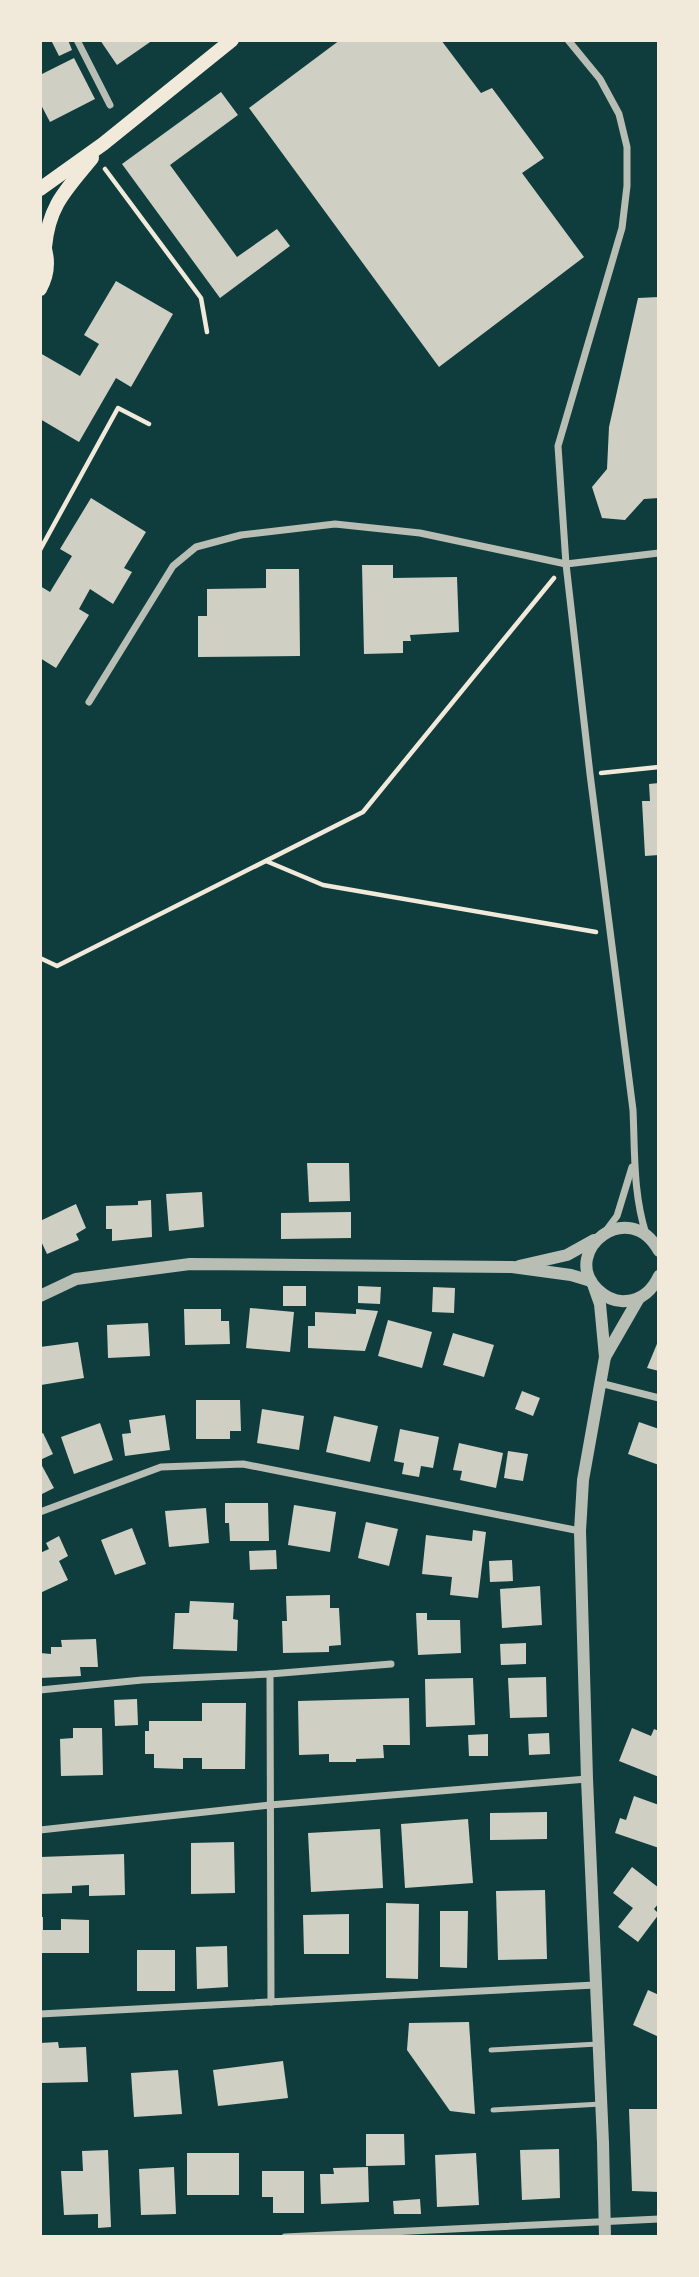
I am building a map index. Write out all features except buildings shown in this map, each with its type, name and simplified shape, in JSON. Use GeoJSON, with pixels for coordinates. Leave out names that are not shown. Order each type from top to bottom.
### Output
{"type":"FeatureCollection","features":[{"type":"Feature","properties":{"kind":"main road"},"geometry":{"type":"LineString","coordinates":[[40,189],[103,144],[230,41]]}},
{"type":"Feature","properties":{"kind":"main road"},"geometry":{"type":"LineString","coordinates":[[40,289],[47,266],[43,242],[52,209],[103,144]]}},
{"type":"Feature","properties":{"kind":"street"},"geometry":{"type":"LineString","coordinates":[[77,40],[110,105]]}},
{"type":"Feature","properties":{"kind":"street"},"geometry":{"type":"LineString","coordinates":[[568,40],[600,79],[619,114],[627,147],[627,186],[622,228],[558,446],[566,564],[633,1110],[633,1163],[637,1204],[654,1243]]}},
{"type":"Feature","properties":{"kind":"street"},"geometry":{"type":"LineString","coordinates":[[89,702],[173,566],[196,547],[241,535],[335,524],[420,533],[566,564],[659,553]]}},
{"type":"Feature","properties":{"kind":"street"},"geometry":{"type":"LineString","coordinates":[[605,2237],[580,1531],[583,1480],[605,1357],[600,1304],[587,1271],[587,1259],[617,1216],[633,1163]]}},
{"type":"Feature","properties":{"kind":"street"},"geometry":{"type":"LineString","coordinates":[[512,1267],[567,1255],[601,1236],[626,1227],[654,1243]]}},
{"type":"Feature","properties":{"kind":"street"},"geometry":{"type":"LineString","coordinates":[[40,1296],[76,1279],[190,1264],[512,1267],[571,1275],[593,1284],[603,1295],[627,1301],[648,1292],[658,1280]]}},
{"type":"Feature","properties":{"kind":"street"},"geometry":{"type":"LineString","coordinates":[[605,1357],[639,1298]]}},
{"type":"Feature","properties":{"kind":"street"},"geometry":{"type":"LineString","coordinates":[[600,1383],[659,1398]]}},
{"type":"Feature","properties":{"kind":"street"},"geometry":{"type":"LineString","coordinates":[[40,1512],[161,1467],[243,1464],[580,1531]]}},
{"type":"Feature","properties":{"kind":"street"},"geometry":{"type":"LineString","coordinates":[[40,1690],[142,1680],[270,1674],[391,1664]]}},
{"type":"Feature","properties":{"kind":"street"},"geometry":{"type":"LineString","coordinates":[[270,1674],[271,2002]]}},
{"type":"Feature","properties":{"kind":"street"},"geometry":{"type":"LineString","coordinates":[[40,1830],[270,1805],[587,1779]]}},
{"type":"Feature","properties":{"kind":"street"},"geometry":{"type":"LineString","coordinates":[[40,2014],[595,1985]]}},
{"type":"Feature","properties":{"kind":"street"},"geometry":{"type":"LineString","coordinates":[[285,2237],[659,2219]]}},
{"type":"Feature","properties":{"kind":"lane"},"geometry":{"type":"LineString","coordinates":[[491,2050],[598,2044]]}},
{"type":"Feature","properties":{"kind":"lane"},"geometry":{"type":"LineString","coordinates":[[493,2110],[601,2105]]}},
{"type":"Feature","properties":{"kind":"path"},"geometry":{"type":"LineString","coordinates":[[110,157],[104,167],[201,298],[207,332]]}},
{"type":"Feature","properties":{"kind":"path"},"geometry":{"type":"LineString","coordinates":[[40,550],[118,408],[149,424]]}},
{"type":"Feature","properties":{"kind":"path"},"geometry":{"type":"LineString","coordinates":[[40,958],[57,966],[363,812],[566,564]]}},
{"type":"Feature","properties":{"kind":"path"},"geometry":{"type":"LineString","coordinates":[[590,774],[659,767]]}},
{"type":"Feature","properties":{"kind":"path"},"geometry":{"type":"LineString","coordinates":[[265,861],[323,885],[611,934]]}}]}
